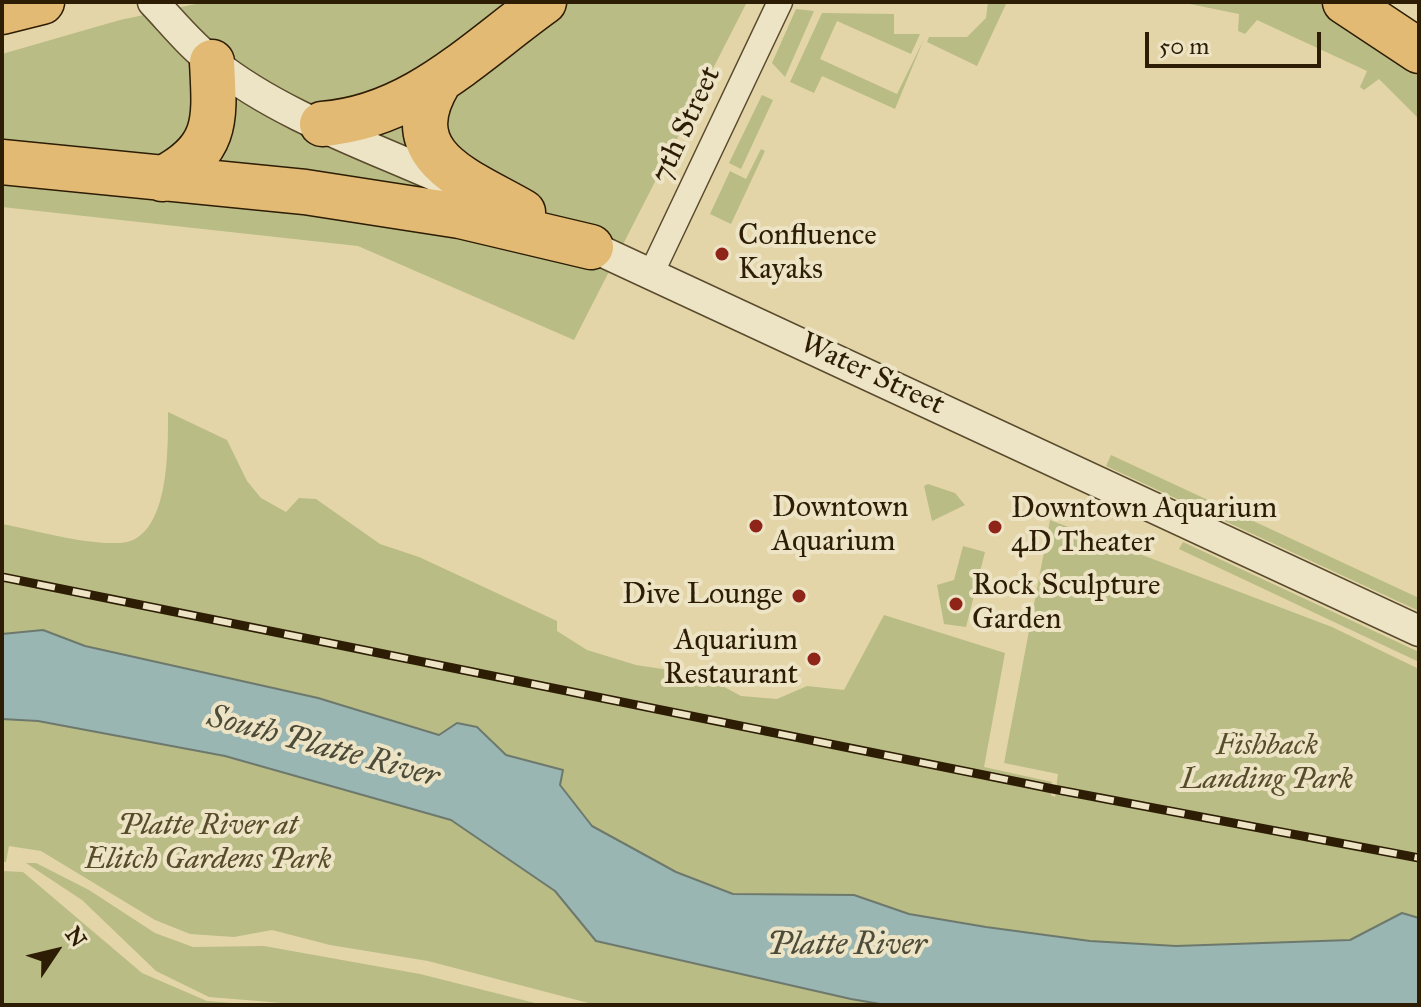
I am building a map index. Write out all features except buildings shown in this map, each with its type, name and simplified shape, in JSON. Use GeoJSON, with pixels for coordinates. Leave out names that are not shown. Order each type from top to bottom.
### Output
{"type":"FeatureCollection","features":[{"type":"Feature","properties":{"kind":"highway"},"geometry":{"type":"LineString","coordinates":[[2,12],[42,2]]}},
{"type":"Feature","properties":{"kind":"highway"},"geometry":{"type":"LineString","coordinates":[[322,124],[356,121],[395,107],[439,82],[544,2]]}},
{"type":"Feature","properties":{"kind":"highway"},"geometry":{"type":"LineString","coordinates":[[1345,2],[1419,51]]}},
{"type":"Feature","properties":{"kind":"highway"},"geometry":{"type":"LineString","coordinates":[[162,179],[185,167],[209,137],[214,102],[202,53]]}},
{"type":"Feature","properties":{"kind":"highway"},"geometry":{"type":"LineString","coordinates":[[439,82],[424,113],[425,141],[454,172],[523,212]]}},
{"type":"Feature","properties":{"kind":"highway"},"geometry":{"type":"LineString","coordinates":[[2,162],[305,192],[460,216],[591,247]]}},
{"type":"Feature","properties":{"kind":"street","name":"Water Street"},"geometry":{"type":"LineString","coordinates":[[153,2],[202,53],[265,96],[523,212],[591,247],[1419,631]]}},
{"type":"Feature","properties":{"kind":"street","name":"7th Street"},"geometry":{"type":"LineString","coordinates":[[651,274],[780,2]]}},
{"type":"Feature","properties":{"kind":"green space"},"geometry":{"type":"Polygon","coordinates":[[[205,2],[747,2],[574,340],[358,246],[2,207],[2,54],[120,20],[205,2]]]}},
{"type":"Feature","properties":{"kind":"green space"},"geometry":{"type":"Polygon","coordinates":[[[988,2],[1007,2],[977,66],[927,42],[929,37],[967,37],[986,18],[988,2]]]}},
{"type":"Feature","properties":{"kind":"green space"},"geometry":{"type":"Polygon","coordinates":[[[1180,2],[1322,2],[1419,63],[1419,119],[1379,79],[1364,90],[1360,87],[1367,71],[1257,20],[1245,34],[1238,31],[1239,14],[1180,2]]]}},
{"type":"Feature","properties":{"kind":"green space"},"geometry":{"type":"Polygon","coordinates":[[[796,9],[814,11],[785,77],[772,63],[796,9]]]}},
{"type":"Feature","properties":{"kind":"green space"},"geometry":{"type":"Polygon","coordinates":[[[822,13],[894,14],[894,34],[920,34],[911,54],[837,21],[820,59],[897,94],[924,39],[895,109],[822,76],[814,93],[790,82],[822,13]]]}},
{"type":"Feature","properties":{"kind":"green space"},"geometry":{"type":"Polygon","coordinates":[[[762,95],[773,100],[741,169],[729,163],[762,95]]]}},
{"type":"Feature","properties":{"kind":"green space"},"geometry":{"type":"Polygon","coordinates":[[[761,149],[765,151],[731,224],[710,214],[730,171],[746,179],[761,149]]]}},
{"type":"Feature","properties":{"kind":"green space","name":"Fishback Landing Park"},"geometry":{"type":"Polygon","coordinates":[[[168,412],[227,440],[247,481],[261,498],[286,512],[299,498],[316,499],[380,544],[419,557],[557,621],[557,631],[587,650],[636,665],[702,675],[741,696],[777,699],[807,686],[844,690],[884,615],[1005,653],[984,767],[1052,782],[1051,795],[1055,797],[1058,774],[1004,763],[1050,520],[1332,627],[1419,669],[1419,918],[1402,913],[1350,940],[1176,946],[1090,941],[986,927],[909,914],[854,895],[733,894],[676,872],[592,826],[560,785],[562,770],[506,755],[477,727],[457,723],[439,735],[318,698],[85,646],[43,631],[2,634],[2,524],[89,541],[118,543],[135,539],[148,528],[157,511],[166,470],[168,412]]]}},
{"type":"Feature","properties":{"kind":"green space"},"geometry":{"type":"Polygon","coordinates":[[[1111,455],[1419,598],[1419,611],[1106,466],[1111,455]]]}},
{"type":"Feature","properties":{"kind":"green space"},"geometry":{"type":"Polygon","coordinates":[[[928,484],[955,493],[965,505],[932,521],[924,486],[928,484]]]}},
{"type":"Feature","properties":{"kind":"green space"},"geometry":{"type":"Polygon","coordinates":[[[1183,542],[1419,652],[1419,662],[1179,549],[1183,542]]]}},
{"type":"Feature","properties":{"kind":"green space","name":"Rock Sculpture Garden"},"geometry":{"type":"Polygon","coordinates":[[[963,546],[985,552],[966,627],[944,624],[937,585],[954,580],[963,546]]]}},
{"type":"Feature","properties":{"kind":"green space","name":"Platte River at Elitch Gardens Park"},"geometry":{"type":"Polygon","coordinates":[[[2,719],[38,721],[225,756],[451,820],[555,891],[596,941],[884,1005],[596,1005],[428,961],[330,945],[272,930],[234,937],[190,934],[155,920],[41,851],[9,846],[6,862],[2,862],[2,719]]]}},
{"type":"Feature","properties":{"kind":"green space"},"geometry":{"type":"Polygon","coordinates":[[[26,863],[36,863],[89,890],[155,933],[193,947],[264,946],[420,974],[543,1005],[307,1005],[209,997],[156,971],[82,900],[26,863]]]}},
{"type":"Feature","properties":{"kind":"green space"},"geometry":{"type":"Polygon","coordinates":[[[2,871],[23,872],[142,973],[207,1001],[259,1005],[2,1005],[2,871]]]}},
{"type":"Feature","properties":{"kind":"water","name":"Platte River"},"geometry":{"type":"Polygon","coordinates":[[[43,630],[85,646],[318,698],[439,735],[457,723],[477,727],[506,755],[563,770],[560,785],[592,826],[676,872],[733,894],[854,895],[909,914],[986,927],[1090,941],[1176,946],[1350,940],[1402,913],[1419,918],[1419,1005],[886,1005],[596,941],[555,891],[451,820],[225,756],[38,721],[2,719],[2,634],[43,630]]]}},
{"type":"Feature","properties":{"kind":"railway"},"geometry":{"type":"LineString","coordinates":[[2,577],[1053,789],[1419,858]]}},
{"type":"Feature","properties":{"kind":"place","name":"Confluence Kayaks"},"geometry":{"type":"Point","coordinates":[722,254]}},
{"type":"Feature","properties":{"kind":"place","name":"Downtown Aquarium"},"geometry":{"type":"Point","coordinates":[756,526]}},
{"type":"Feature","properties":{"kind":"place","name":"Downtown Aquarium 4D Theater"},"geometry":{"type":"Point","coordinates":[995,527]}},
{"type":"Feature","properties":{"kind":"place","name":"Dive Lounge"},"geometry":{"type":"Point","coordinates":[799,596]}},
{"type":"Feature","properties":{"kind":"place","name":"Rock Sculpture Garden"},"geometry":{"type":"Point","coordinates":[956,604]}},
{"type":"Feature","properties":{"kind":"place","name":"Aquarium Restaurant"},"geometry":{"type":"Point","coordinates":[814,659]}},
{"type":"Feature","properties":{"kind":"water label","name":"South Platte River"},"geometry":{"type":"Point","coordinates":[323,748]}}]}
